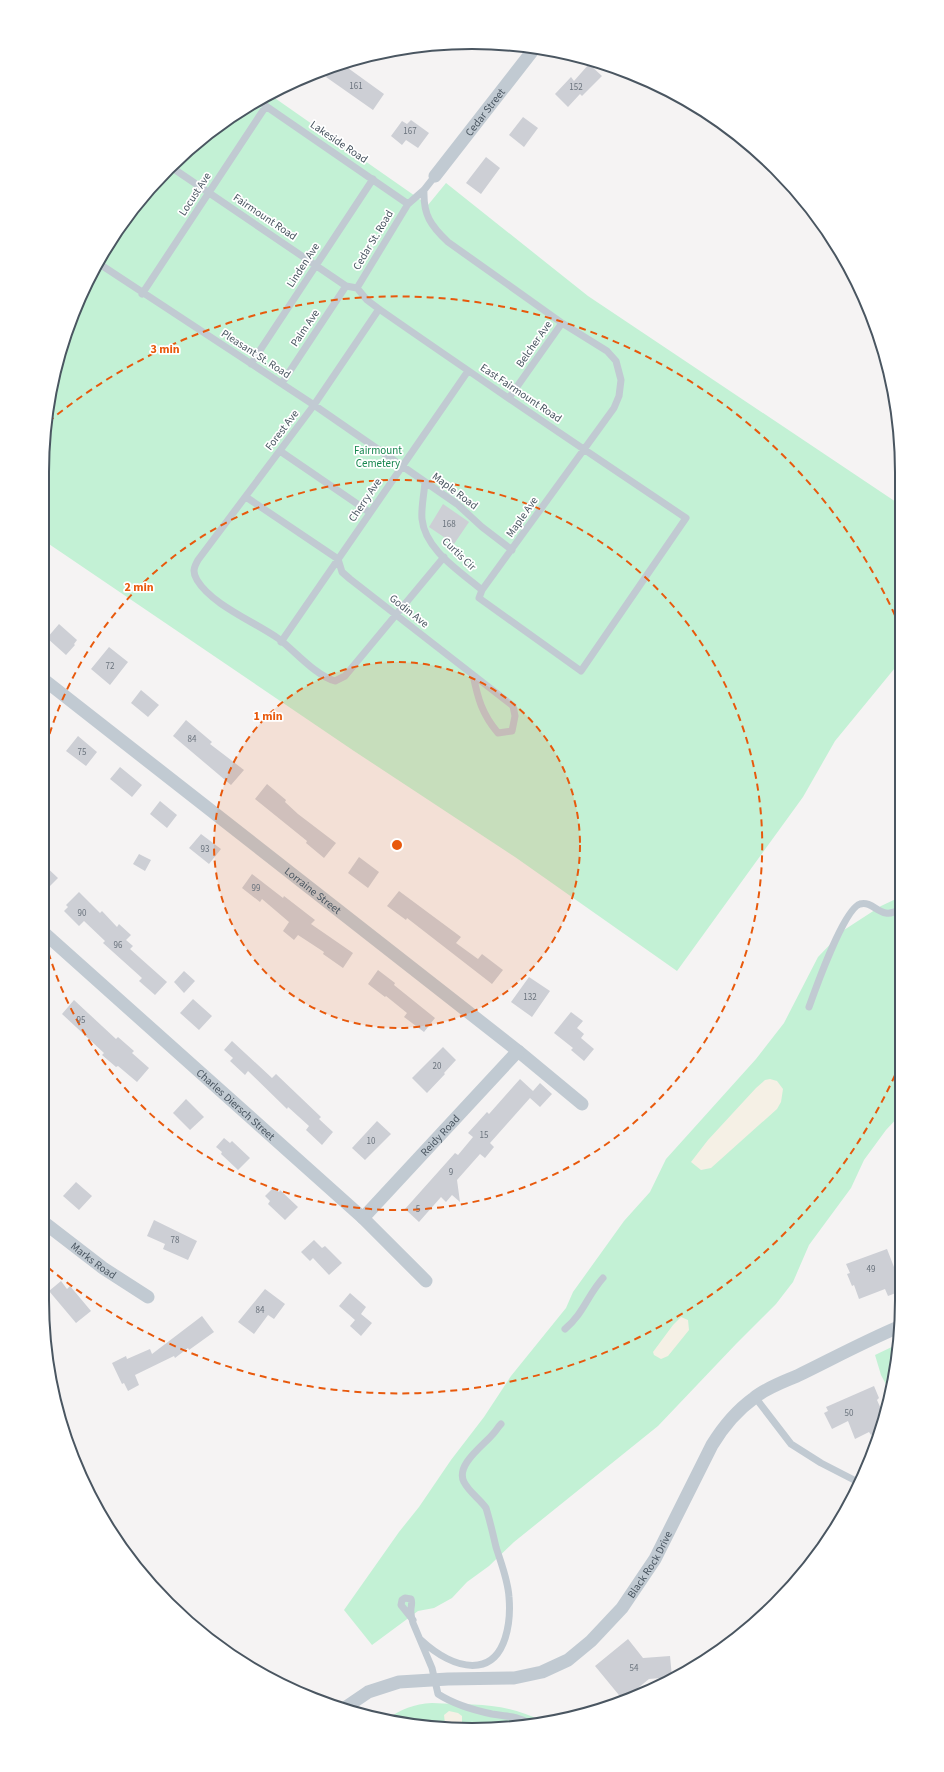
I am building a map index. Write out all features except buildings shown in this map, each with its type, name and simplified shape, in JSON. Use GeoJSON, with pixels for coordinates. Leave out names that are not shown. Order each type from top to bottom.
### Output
{"type":"FeatureCollection","features":[{"type":"Feature","properties":{"kind":"street","name":"Cedar Street"},"geometry":{"type":"LineString","coordinates":[[435,176],[530,53]]}},
{"type":"Feature","properties":{"kind":"street","name":"Lorraine Street"},"geometry":{"type":"LineString","coordinates":[[49,684],[518,1052],[582,1104]]}},
{"type":"Feature","properties":{"kind":"street","name":"Charles Diersch Street"},"geometry":{"type":"LineString","coordinates":[[49,937],[362,1218],[426,1281]]}},
{"type":"Feature","properties":{"kind":"street","name":"Reidy Road"},"geometry":{"type":"LineString","coordinates":[[362,1218],[518,1052]]}},
{"type":"Feature","properties":{"kind":"street","name":"Marks Road"},"geometry":{"type":"LineString","coordinates":[[49,1226],[103,1268],[148,1297]]}},
{"type":"Feature","properties":{"kind":"street","name":"Black Rock Drive"},"geometry":{"type":"LineString","coordinates":[[349,1705],[368,1692],[399,1682],[514,1678],[542,1672],[568,1660],[591,1641],[622,1608],[654,1559],[722,1429],[734,1415],[755,1396],[869,1339],[894,1329]]}},
{"type":"Feature","properties":{"kind":"lane","name":"Lakeside Road"},"geometry":{"type":"LineString","coordinates":[[266,106],[408,204]]}},
{"type":"Feature","properties":{"kind":"lane","name":"Locust Ave"},"geometry":{"type":"LineString","coordinates":[[142,294],[266,106]]}},
{"type":"Feature","properties":{"kind":"lane","name":"Fairmount Road"},"geometry":{"type":"LineString","coordinates":[[175,171],[316,264],[346,286]]}},
{"type":"Feature","properties":{"kind":"lane","name":"Cedar St. Road"},"geometry":{"type":"LineString","coordinates":[[357,288],[408,204],[424,190],[435,176]]}},
{"type":"Feature","properties":{"kind":"lane","name":"Linden Ave"},"geometry":{"type":"LineString","coordinates":[[251,364],[373,179]]}},
{"type":"Feature","properties":{"kind":"lane","name":"Maple Ave"},"geometry":{"type":"LineString","coordinates":[[424,190],[423,203],[434,229],[448,242],[562,323],[607,351],[616,361],[620,372],[621,390],[614,408],[482,590],[479,598]]}},
{"type":"Feature","properties":{"kind":"lane","name":"Pleasant St. Road"},"geometry":{"type":"LineString","coordinates":[[103,266],[142,294],[282,383],[402,466]]}},
{"type":"Feature","properties":{"kind":"lane"},"geometry":{"type":"LineString","coordinates":[[346,286],[357,288]]}},
{"type":"Feature","properties":{"kind":"lane","name":"Palm Ave"},"geometry":{"type":"LineString","coordinates":[[282,383],[346,286]]}},
{"type":"Feature","properties":{"kind":"lane","name":"East Fairmount Road"},"geometry":{"type":"LineString","coordinates":[[357,288],[367,300],[379,310],[686,518],[581,671],[479,598]]}},
{"type":"Feature","properties":{"kind":"lane","name":"Forest Ave"},"geometry":{"type":"LineString","coordinates":[[281,642],[221,603],[205,590],[196,580],[194,568],[198,560],[314,405],[379,310]]}},
{"type":"Feature","properties":{"kind":"lane","name":"Belcher Ave"},"geometry":{"type":"LineString","coordinates":[[509,398],[562,323]]}},
{"type":"Feature","properties":{"kind":"lane","name":"Cherry Ave"},"geometry":{"type":"LineString","coordinates":[[281,642],[369,512],[468,371]]}},
{"type":"Feature","properties":{"kind":"lane"},"geometry":{"type":"LineString","coordinates":[[280,451],[369,512]]}},
{"type":"Feature","properties":{"kind":"lane","name":"Maple Road"},"geometry":{"type":"LineString","coordinates":[[402,466],[467,511],[482,527],[512,550]]}},
{"type":"Feature","properties":{"kind":"lane","name":"Curtis Cir"},"geometry":{"type":"LineString","coordinates":[[425,482],[422,521],[426,532],[433,545],[444,557],[482,590]]}},
{"type":"Feature","properties":{"kind":"lane"},"geometry":{"type":"LineString","coordinates":[[246,497],[338,559]]}},
{"type":"Feature","properties":{"kind":"lane"},"geometry":{"type":"LineString","coordinates":[[281,642],[329,679],[335,681],[346,676],[444,557]]}},
{"type":"Feature","properties":{"kind":"lane","name":"Godin Ave"},"geometry":{"type":"LineString","coordinates":[[338,559],[342,572],[350,579],[513,706],[515,716],[512,731],[498,733],[486,720],[477,695],[473,675]]}},
{"type":"Feature","properties":{"kind":"lane"},"geometry":{"type":"LineString","coordinates":[[809,1007],[832,948],[850,914],[857,906],[866,904],[885,913],[890,914],[895,912]]}},
{"type":"Feature","properties":{"kind":"lane"},"geometry":{"type":"LineString","coordinates":[[565,1329],[576,1320],[591,1293],[603,1278]]}},
{"type":"Feature","properties":{"kind":"lane"},"geometry":{"type":"LineString","coordinates":[[755,1396],[791,1444],[821,1463],[854,1481]]}},
{"type":"Feature","properties":{"kind":"lane"},"geometry":{"type":"LineString","coordinates":[[421,1640],[444,1657],[472,1665],[488,1662],[494,1657],[503,1644],[509,1620],[509,1596],[507,1582],[486,1508],[464,1482],[462,1477],[463,1470],[472,1455],[493,1434],[500,1424]]}},
{"type":"Feature","properties":{"kind":"lane"},"geometry":{"type":"LineString","coordinates":[[413,1620],[432,1668],[438,1694],[460,1706],[494,1714],[516,1716],[523,1719]]}},
{"type":"Feature","properties":{"kind":"green space","name":"Fairmount Cemetery"},"geometry":{"type":"Polygon","coordinates":[[[275,98],[428,205],[446,183],[588,296],[895,501],[895,668],[835,741],[803,797],[677,971],[515,857],[354,751],[49,544],[50,444],[57,389],[71,336],[93,285],[106,260],[136,214],[173,173],[214,136],[237,120],[275,98]]]}},
{"type":"Feature","properties":{"kind":"green space"},"geometry":{"type":"Polygon","coordinates":[[[895,899],[895,1120],[864,1160],[851,1188],[809,1245],[793,1282],[776,1304],[658,1426],[514,1542],[489,1566],[467,1582],[452,1598],[434,1608],[418,1611],[372,1645],[344,1610],[399,1532],[419,1507],[451,1460],[484,1417],[511,1376],[566,1308],[573,1292],[624,1221],[650,1192],[666,1159],[756,1059],[784,1023],[818,957],[844,930],[881,906],[895,899]]]}},
{"type":"Feature","properties":{"kind":"green space"},"geometry":{"type":"Polygon","coordinates":[[[892,1347],[886,1385],[881,1375],[875,1355],[892,1347]]]}},
{"type":"Feature","properties":{"kind":"green space"},"geometry":{"type":"Polygon","coordinates":[[[432,1703],[490,1706],[516,1711],[534,1718],[500,1722],[472,1723],[444,1722],[393,1716],[408,1708],[432,1703]]]}},
{"type":"Feature","properties":{"kind":"sand"},"geometry":{"type":"Polygon","coordinates":[[[770,1079],[777,1081],[783,1089],[781,1102],[777,1109],[711,1168],[701,1170],[691,1162],[708,1140],[756,1088],[765,1080],[770,1079]]]}},
{"type":"Feature","properties":{"kind":"sand"},"geometry":{"type":"Polygon","coordinates":[[[681,1317],[688,1320],[689,1330],[668,1356],[661,1359],[654,1355],[653,1352],[673,1325],[681,1317]]]}},
{"type":"Feature","properties":{"kind":"sand"},"geometry":{"type":"Polygon","coordinates":[[[449,1711],[458,1713],[462,1716],[462,1723],[445,1722],[444,1715],[449,1711]]]}}]}
